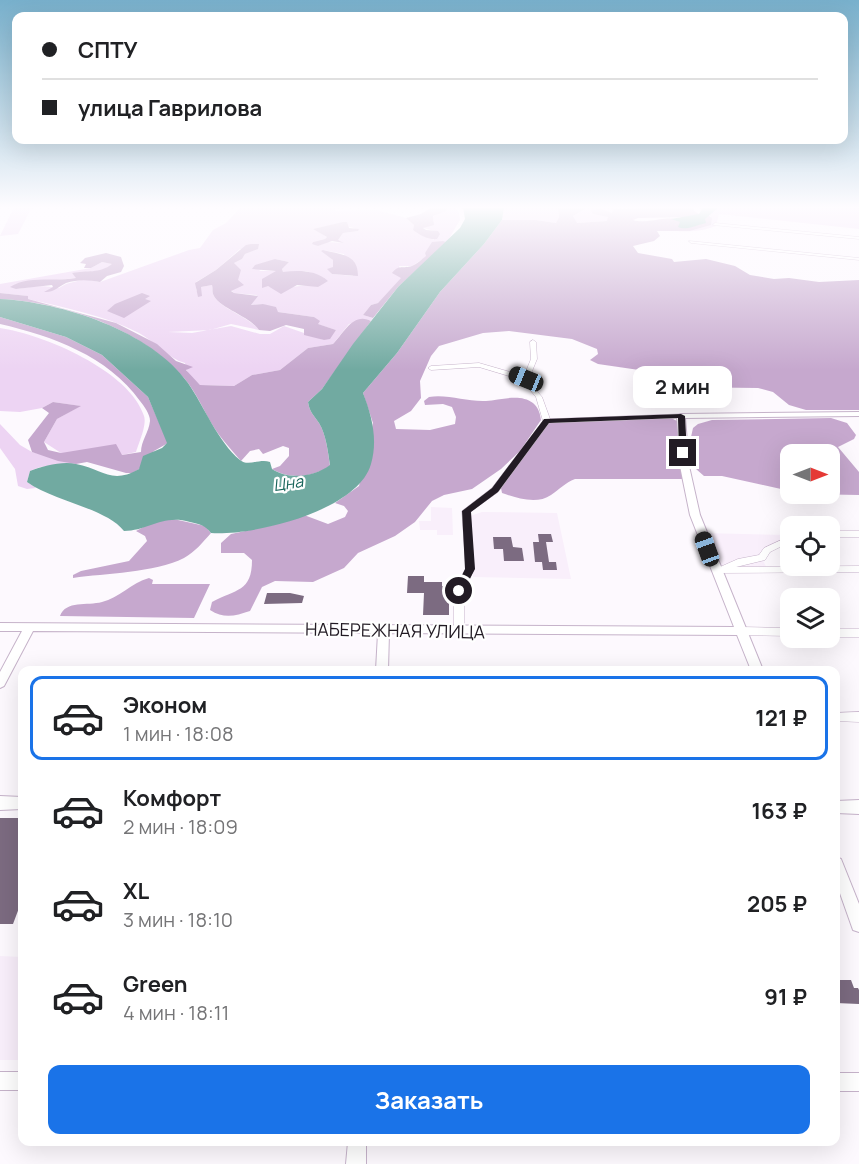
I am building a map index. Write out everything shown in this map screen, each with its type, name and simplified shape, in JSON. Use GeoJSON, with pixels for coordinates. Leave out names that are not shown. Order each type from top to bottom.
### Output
{"type":"FeatureCollection","features":[{"type":"Feature","properties":{"kind":"street"},"geometry":{"type":"LineString","coordinates":[[533,342],[534,359],[525,381],[539,397],[547,421]]}},
{"type":"Feature","properties":{"kind":"street"},"geometry":{"type":"LineString","coordinates":[[431,368],[480,364],[526,379]]}},
{"type":"Feature","properties":{"kind":"street"},"geometry":{"type":"LineString","coordinates":[[547,421],[681,416],[859,414]]}},
{"type":"Feature","properties":{"kind":"street"},"geometry":{"type":"LineString","coordinates":[[681,416],[681,435],[690,498],[755,666]]}},
{"type":"Feature","properties":{"kind":"street"},"geometry":{"type":"LineString","coordinates":[[459,631],[459,591],[470,569],[466,511],[495,490],[547,421]]}},
{"type":"Feature","properties":{"kind":"street"},"geometry":{"type":"LineString","coordinates":[[840,534],[859,534]]}},
{"type":"Feature","properties":{"kind":"street"},"geometry":{"type":"LineString","coordinates":[[719,570],[738,562],[762,558],[767,550],[780,544]]}},
{"type":"Feature","properties":{"kind":"street"},"geometry":{"type":"LineString","coordinates":[[719,570],[859,569]]}},
{"type":"Feature","properties":{"kind":"street","name":"НАБЕРЕЖНАЯ УЛИЦА"},"geometry":{"type":"LineString","coordinates":[[0,627],[780,632]]}},
{"type":"Feature","properties":{"kind":"street"},"geometry":{"type":"LineString","coordinates":[[0,683],[30,627]]}},
{"type":"Feature","properties":{"kind":"street"},"geometry":{"type":"LineString","coordinates":[[382,666],[384,630]]}},
{"type":"Feature","properties":{"kind":"street"},"geometry":{"type":"LineString","coordinates":[[840,633],[859,633]]}},
{"type":"Feature","properties":{"kind":"street"},"geometry":{"type":"LineString","coordinates":[[840,717],[859,717]]}},
{"type":"Feature","properties":{"kind":"street"},"geometry":{"type":"LineString","coordinates":[[0,803],[18,803]]}},
{"type":"Feature","properties":{"kind":"street"},"geometry":{"type":"LineString","coordinates":[[840,807],[859,807]]}},
{"type":"Feature","properties":{"kind":"street"},"geometry":{"type":"LineString","coordinates":[[840,874],[859,924]]}},
{"type":"Feature","properties":{"kind":"street"},"geometry":{"type":"LineString","coordinates":[[0,1081],[18,1081]]}},
{"type":"Feature","properties":{"kind":"street"},"geometry":{"type":"LineString","coordinates":[[840,1082],[859,1082]]}},
{"type":"Feature","properties":{"kind":"street"},"geometry":{"type":"LineString","coordinates":[[356,1164],[357,1146]]}},
{"type":"Feature","properties":{"kind":"shaded area"},"geometry":{"type":"Polygon","coordinates":[[[82,261],[122,261],[124,266],[121,272],[107,276],[100,282],[75,281],[66,283],[53,291],[44,292],[53,287],[52,285],[16,289],[10,287],[25,281],[76,278],[72,273],[102,269],[112,264],[102,262],[91,268],[84,268],[86,264],[80,263],[82,261]]]}},
{"type":"Feature","properties":{"kind":"shaded area"},"geometry":{"type":"Polygon","coordinates":[[[158,261],[226,261],[196,282],[196,291],[201,287],[212,285],[213,294],[221,304],[255,325],[259,330],[231,324],[212,329],[231,326],[260,334],[270,334],[284,326],[324,340],[336,330],[317,324],[314,317],[278,312],[263,304],[251,305],[257,295],[234,293],[231,290],[238,280],[234,263],[272,261],[259,271],[277,271],[268,286],[280,288],[318,287],[324,278],[306,271],[283,273],[282,269],[289,262],[286,261],[333,261],[333,268],[328,269],[332,274],[353,276],[347,261],[419,261],[412,266],[399,266],[402,278],[363,315],[373,318],[371,321],[366,319],[349,324],[333,344],[308,348],[280,370],[252,375],[234,386],[200,385],[188,374],[185,363],[173,358],[145,336],[112,321],[28,299],[27,296],[0,293],[0,284],[91,268],[102,262],[113,264],[102,271],[72,273],[77,278],[15,284],[16,289],[38,286],[59,288],[85,279],[100,282],[158,261]],[[208,330],[168,332],[192,333],[208,330]]]}},
{"type":"Feature","properties":{"kind":"shaded area"},"geometry":{"type":"Polygon","coordinates":[[[226,261],[237,261],[234,263],[241,270],[238,280],[244,285],[231,291],[258,296],[251,305],[263,304],[276,307],[278,312],[314,317],[320,321],[318,324],[336,330],[330,339],[324,340],[304,335],[304,329],[286,325],[270,331],[259,330],[249,320],[221,304],[213,294],[212,285],[201,287],[202,296],[198,297],[195,283],[226,261]]]}},
{"type":"Feature","properties":{"kind":"shaded area"},"geometry":{"type":"Polygon","coordinates":[[[267,261],[289,262],[282,269],[283,272],[307,272],[328,281],[318,287],[297,285],[281,294],[268,286],[262,288],[262,279],[276,271],[252,269],[255,265],[267,261]]]}},
{"type":"Feature","properties":{"kind":"shaded area"},"geometry":{"type":"Polygon","coordinates":[[[333,261],[353,261],[358,276],[332,274],[327,269],[333,267],[333,261]]]}},
{"type":"Feature","properties":{"kind":"shaded area"},"geometry":{"type":"Polygon","coordinates":[[[426,261],[398,287],[373,318],[363,315],[371,305],[378,303],[401,278],[392,273],[394,270],[426,261]]]}},
{"type":"Feature","properties":{"kind":"shaded area"},"geometry":{"type":"Polygon","coordinates":[[[468,261],[716,261],[735,266],[750,275],[774,279],[789,278],[819,282],[859,280],[859,410],[806,410],[789,405],[773,392],[758,388],[678,387],[646,371],[598,364],[590,360],[598,354],[597,349],[572,339],[509,331],[483,333],[439,346],[431,356],[420,381],[421,398],[411,411],[394,421],[396,429],[430,430],[455,424],[456,417],[452,407],[443,404],[425,405],[424,401],[429,397],[443,396],[479,401],[522,398],[535,405],[541,420],[520,451],[501,469],[472,489],[444,495],[432,501],[415,522],[395,536],[358,553],[344,568],[313,582],[275,581],[262,587],[250,611],[245,613],[225,616],[210,610],[212,602],[241,588],[249,578],[252,560],[244,553],[221,553],[221,543],[231,534],[273,525],[304,515],[328,524],[345,517],[348,511],[344,506],[335,503],[359,486],[373,423],[363,393],[397,353],[440,292],[468,261]]]}},
{"type":"Feature","properties":{"kind":"shaded area"},"geometry":{"type":"Polygon","coordinates":[[[0,293],[28,296],[28,299],[116,323],[157,344],[176,361],[193,367],[186,370],[200,385],[234,386],[252,375],[280,370],[308,348],[333,344],[354,321],[365,319],[371,321],[322,389],[308,402],[323,432],[330,466],[309,475],[286,475],[272,469],[280,466],[289,456],[289,448],[283,446],[263,454],[259,449],[250,451],[241,461],[211,423],[184,378],[147,345],[100,321],[75,312],[25,301],[0,299],[0,293]]]}},
{"type":"Feature","properties":{"kind":"shaded area"},"geometry":{"type":"Polygon","coordinates":[[[142,293],[150,296],[145,299],[151,301],[124,318],[107,311],[115,304],[142,293]]]}},
{"type":"Feature","properties":{"kind":"shaded area"},"geometry":{"type":"Polygon","coordinates":[[[0,317],[66,337],[102,355],[148,397],[168,443],[154,451],[133,473],[87,462],[76,464],[58,461],[32,452],[28,440],[49,413],[42,408],[53,402],[81,406],[57,419],[44,442],[48,450],[61,453],[116,444],[122,455],[141,452],[150,418],[127,385],[95,360],[59,342],[0,324],[0,317]]]}},
{"type":"Feature","properties":{"kind":"shaded area"},"geometry":{"type":"Polygon","coordinates":[[[0,328],[39,338],[83,357],[122,384],[136,400],[145,420],[136,452],[122,455],[61,453],[44,442],[57,419],[80,406],[53,402],[42,408],[20,412],[0,411],[0,328]]]}},
{"type":"Feature","properties":{"kind":"shaded area"},"geometry":{"type":"Polygon","coordinates":[[[671,418],[677,421],[683,479],[575,479],[539,500],[526,500],[502,493],[501,488],[549,422],[671,418]]]}},
{"type":"Feature","properties":{"kind":"shaded area"},"geometry":{"type":"Polygon","coordinates":[[[831,418],[847,423],[856,435],[854,439],[840,446],[840,444],[780,444],[780,489],[722,476],[704,476],[696,469],[691,437],[693,428],[712,420],[831,418]]]}},
{"type":"Feature","properties":{"kind":"shaded area"},"geometry":{"type":"Polygon","coordinates":[[[0,424],[20,445],[32,452],[76,464],[40,467],[30,471],[27,482],[36,488],[27,489],[18,486],[15,469],[0,448],[0,424]]]}},
{"type":"Feature","properties":{"kind":"shaded area"},"geometry":{"type":"Polygon","coordinates":[[[840,449],[859,472],[859,495],[840,495],[840,449]]]}},
{"type":"Feature","properties":{"kind":"shaded area"},"geometry":{"type":"Polygon","coordinates":[[[431,507],[452,508],[453,535],[437,535],[437,530],[420,530],[419,521],[431,521],[431,507]]]}},
{"type":"Feature","properties":{"kind":"shaded area"},"geometry":{"type":"Polygon","coordinates":[[[482,512],[557,513],[571,579],[473,577],[470,516],[482,512]]]}},
{"type":"Feature","properties":{"kind":"shaded area"},"geometry":{"type":"Polygon","coordinates":[[[169,518],[205,526],[211,533],[192,553],[172,563],[144,570],[73,578],[73,575],[81,571],[129,561],[147,541],[145,536],[136,531],[169,518]]]}},
{"type":"Feature","properties":{"kind":"shaded area"},"geometry":{"type":"Polygon","coordinates":[[[702,533],[780,535],[780,544],[767,550],[762,558],[768,571],[716,570],[702,533]]]}},
{"type":"Feature","properties":{"kind":"shaded area"},"geometry":{"type":"Polygon","coordinates":[[[149,578],[153,580],[152,584],[210,584],[194,618],[60,616],[67,608],[108,600],[149,578]]]}},
{"type":"Feature","properties":{"kind":"shaded area"},"geometry":{"type":"Polygon","coordinates":[[[0,956],[18,957],[18,1060],[0,1060],[0,956]]]}},
{"type":"Feature","properties":{"kind":"water","name":"Цна"},"geometry":{"type":"Polygon","coordinates":[[[425,261],[468,261],[440,292],[397,353],[363,393],[373,428],[374,446],[371,464],[362,481],[346,495],[326,507],[277,525],[229,533],[211,533],[199,524],[180,520],[163,521],[124,531],[105,516],[38,489],[27,482],[30,471],[71,463],[114,476],[129,474],[139,469],[143,456],[162,448],[167,443],[148,397],[102,355],[66,337],[0,317],[0,299],[24,301],[77,313],[129,334],[152,348],[188,383],[225,444],[240,460],[247,463],[270,462],[272,469],[286,475],[301,476],[317,472],[330,465],[323,432],[308,402],[322,389],[353,344],[398,287],[425,261]]]}},
{"type":"Feature","properties":{"kind":"building"},"geometry":{"type":"Polygon","coordinates":[[[538,534],[551,534],[553,542],[546,542],[549,562],[556,562],[557,570],[543,570],[542,562],[535,562],[533,542],[539,542],[538,534]]]}},
{"type":"Feature","properties":{"kind":"building"},"geometry":{"type":"Polygon","coordinates":[[[493,537],[511,537],[513,547],[522,548],[524,561],[504,561],[503,549],[494,549],[493,537]]]}},
{"type":"Feature","properties":{"kind":"building"},"geometry":{"type":"Polygon","coordinates":[[[408,576],[424,576],[424,582],[442,582],[442,586],[449,586],[449,615],[423,615],[424,593],[407,593],[408,576]]]}},
{"type":"Feature","properties":{"kind":"building"},"geometry":{"type":"Polygon","coordinates":[[[267,593],[290,593],[304,596],[302,603],[264,604],[267,593]]]}},
{"type":"Feature","properties":{"kind":"building"},"geometry":{"type":"Polygon","coordinates":[[[0,818],[18,818],[18,911],[13,924],[0,924],[0,818]]]}},
{"type":"Feature","properties":{"kind":"building"},"geometry":{"type":"Polygon","coordinates":[[[840,980],[851,980],[854,988],[858,988],[859,1004],[840,1003],[840,980]]]}},
{"type":"Feature","properties":{"kind":"route"},"geometry":{"type":"LineString","coordinates":[[459,591],[470,569],[466,511],[495,490],[547,421],[681,416],[683,453]]}}]}
